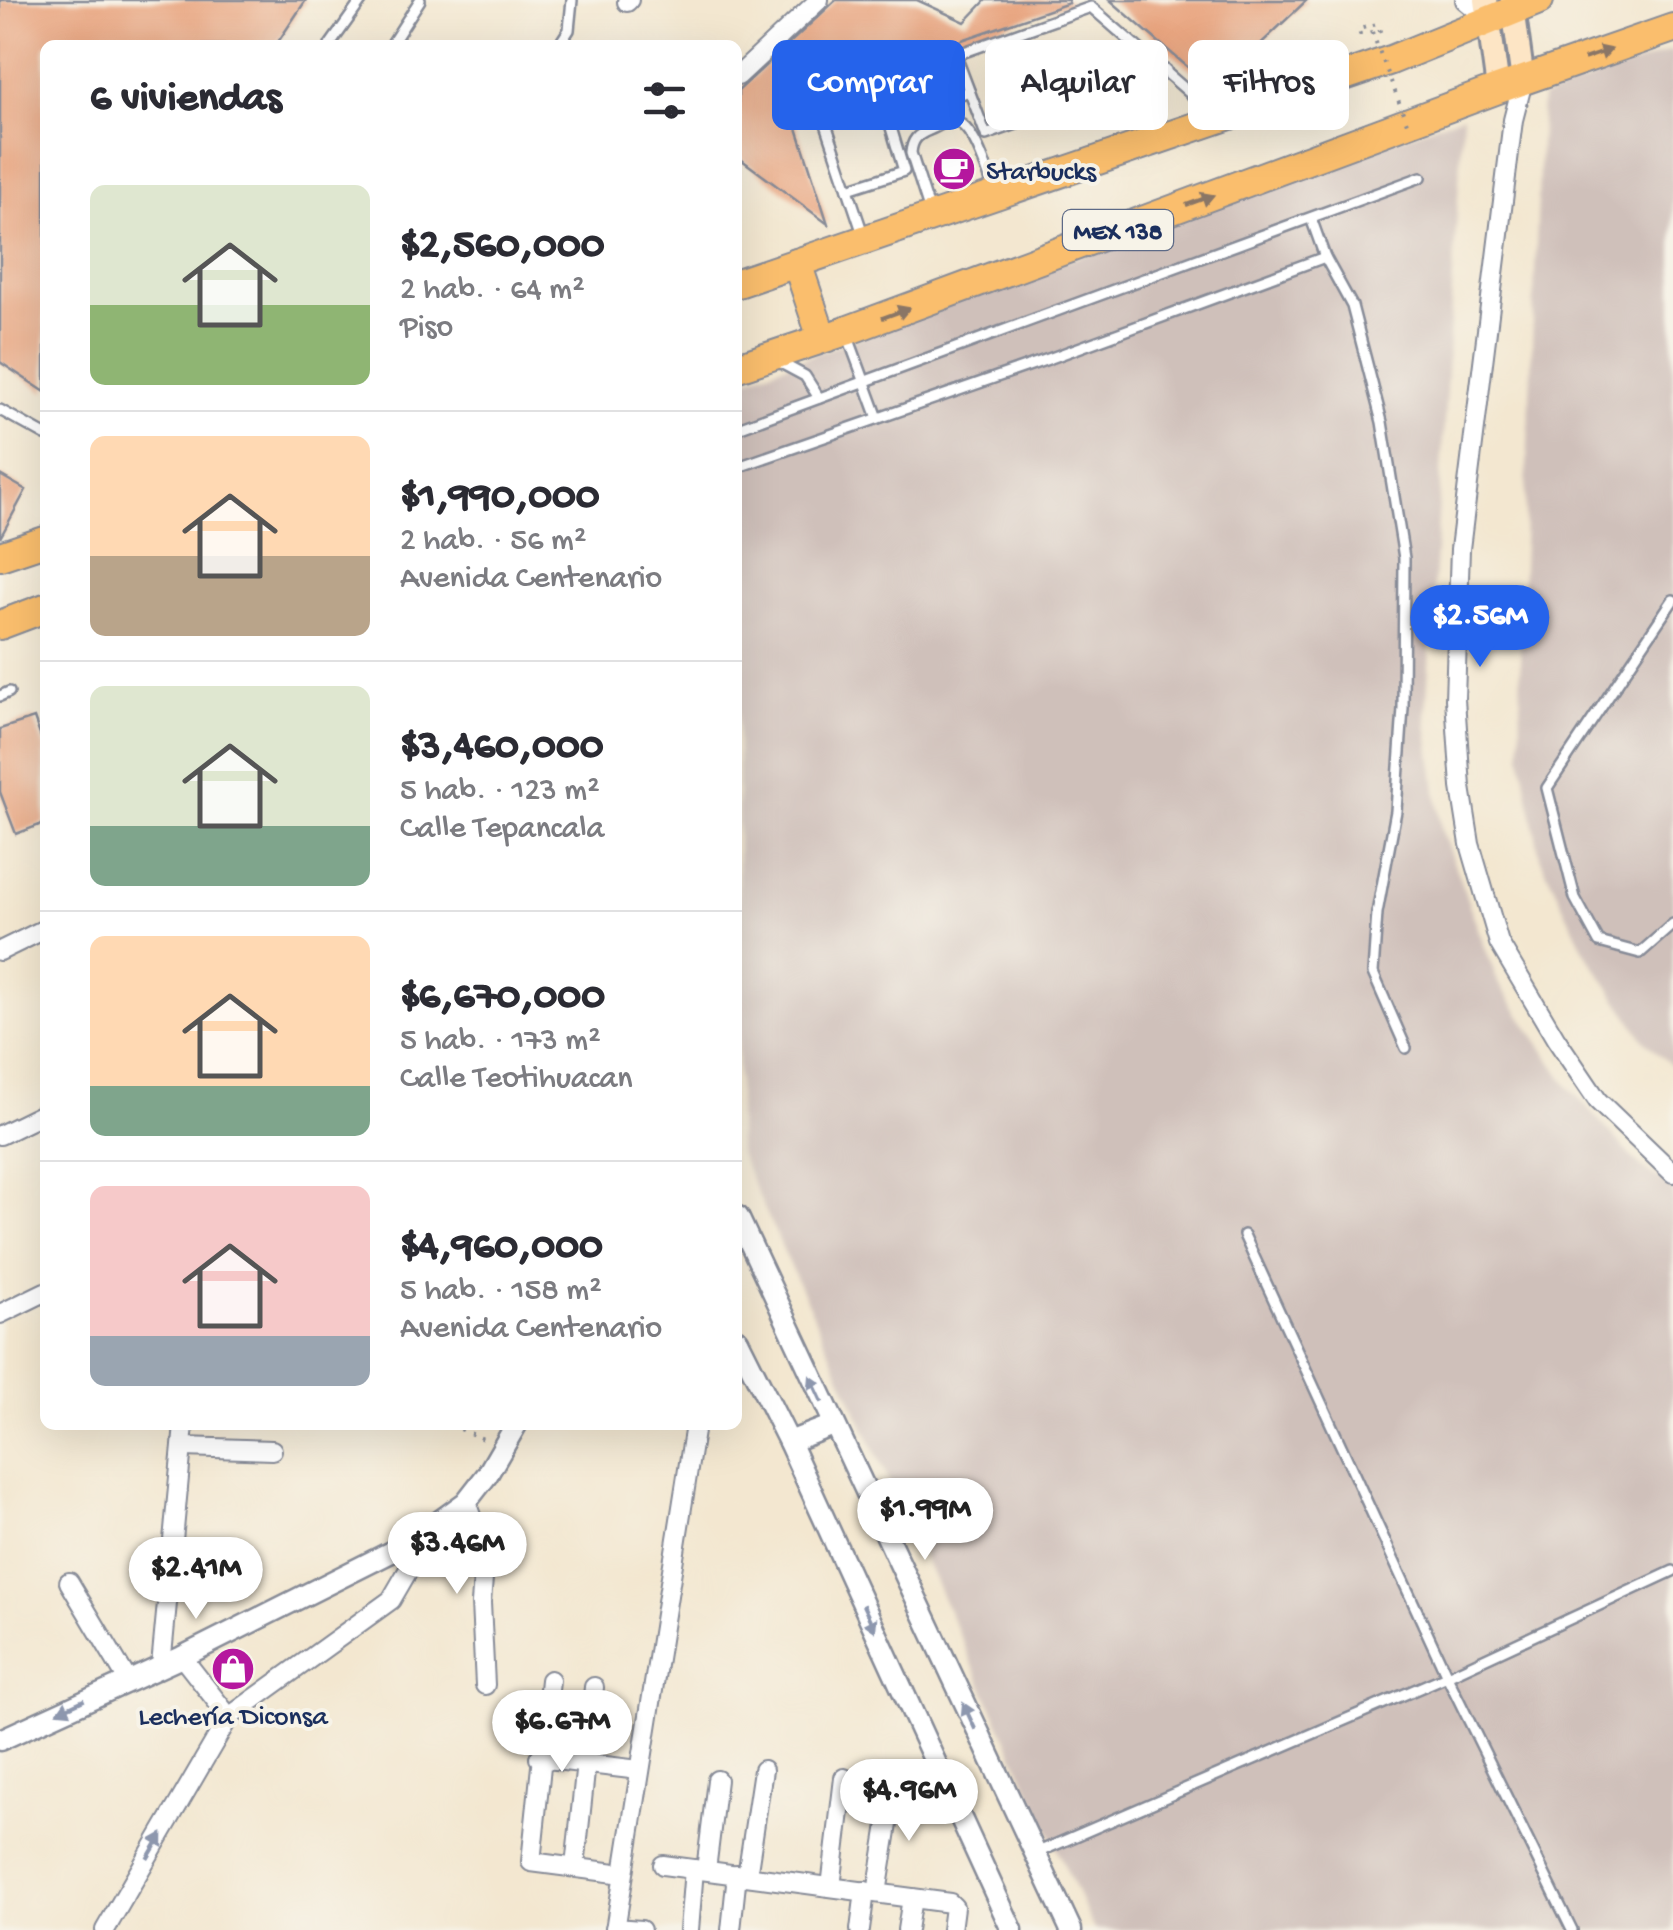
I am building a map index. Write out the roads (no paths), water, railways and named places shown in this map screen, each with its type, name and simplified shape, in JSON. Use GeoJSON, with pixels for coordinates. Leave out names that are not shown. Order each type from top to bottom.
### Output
{"type":"FeatureCollection","features":[{"type":"Feature","properties":{"kind":"main road"},"geometry":{"type":"LineString","coordinates":[[1507,6],[1510,85]]}},
{"type":"Feature","properties":{"kind":"main road","name":"MEX 138"},"geometry":{"type":"LineString","coordinates":[[1349,74],[1391,60],[1507,6]]}},
{"type":"Feature","properties":{"kind":"main road","name":"MEX 138"},"geometry":{"type":"LineString","coordinates":[[742,366],[1673,28]]}},
{"type":"Feature","properties":{"kind":"main road","name":"MEX 138"},"geometry":{"type":"LineString","coordinates":[[742,283],[1188,129]]}},
{"type":"Feature","properties":{"kind":"main road"},"geometry":{"type":"LineString","coordinates":[[798,263],[834,335]]}},
{"type":"Feature","properties":{"kind":"main road"},"geometry":{"type":"LineString","coordinates":[[0,556],[40,543]]}},
{"type":"Feature","properties":{"kind":"main road"},"geometry":{"type":"LineString","coordinates":[[0,625],[40,610]]}},
{"type":"Feature","properties":{"kind":"street"},"geometry":{"type":"LineString","coordinates":[[742,72],[818,0]]}},
{"type":"Feature","properties":{"kind":"street"},"geometry":{"type":"LineString","coordinates":[[1465,0],[1507,6]]}},
{"type":"Feature","properties":{"kind":"street"},"geometry":{"type":"LineString","coordinates":[[1510,85],[1512,120],[1460,549],[1455,699],[1461,787],[1470,844],[1499,943],[1598,1101],[1673,1173]]}},
{"type":"Feature","properties":{"kind":"street"},"geometry":{"type":"LineString","coordinates":[[1510,85],[1512,120]]}},
{"type":"Feature","properties":{"kind":"street"},"geometry":{"type":"LineString","coordinates":[[0,951],[40,931]]}},
{"type":"Feature","properties":{"kind":"street"},"geometry":{"type":"LineString","coordinates":[[0,1136],[40,1116]]}},
{"type":"Feature","properties":{"kind":"street"},"geometry":{"type":"LineString","coordinates":[[742,1226],[1071,1930]]}},
{"type":"Feature","properties":{"kind":"street"},"geometry":{"type":"LineString","coordinates":[[0,1314],[40,1294]]}},
{"type":"Feature","properties":{"kind":"street"},"geometry":{"type":"LineString","coordinates":[[746,1377],[789,1442],[1012,1930]]}},
{"type":"Feature","properties":{"kind":"street"},"geometry":{"type":"LineString","coordinates":[[789,1442],[833,1425]]}},
{"type":"Feature","properties":{"kind":"street"},"geometry":{"type":"LineString","coordinates":[[161,1666],[184,1430]]}},
{"type":"Feature","properties":{"kind":"street"},"geometry":{"type":"LineString","coordinates":[[0,1740],[182,1657],[411,1542],[466,1502],[513,1430]]}},
{"type":"Feature","properties":{"kind":"street"},"geometry":{"type":"LineString","coordinates":[[641,1930],[615,1929],[694,1430]]}},
{"type":"Feature","properties":{"kind":"street"},"geometry":{"type":"LineString","coordinates":[[184,1447],[272,1450]]}},
{"type":"Feature","properties":{"kind":"street"},"geometry":{"type":"LineString","coordinates":[[466,1502],[485,1554],[481,1603],[486,1685]]}},
{"type":"Feature","properties":{"kind":"street"},"geometry":{"type":"LineString","coordinates":[[105,1930],[229,1716],[391,1600],[409,1569],[411,1542]]}},
{"type":"Feature","properties":{"kind":"street"},"geometry":{"type":"LineString","coordinates":[[70,1582],[128,1679]]}},
{"type":"Feature","properties":{"kind":"street"},"geometry":{"type":"LineString","coordinates":[[182,1657],[229,1716]]}},
{"type":"Feature","properties":{"kind":"street"},"geometry":{"type":"LineString","coordinates":[[550,1680],[531,1862],[623,1874]]}},
{"type":"Feature","properties":{"kind":"street"},"geometry":{"type":"LineString","coordinates":[[575,1867],[594,1687]]}},
{"type":"Feature","properties":{"kind":"street"},"geometry":{"type":"LineString","coordinates":[[539,1758],[639,1770]]}},
{"type":"Feature","properties":{"kind":"street"},"geometry":{"type":"LineString","coordinates":[[730,1930],[763,1770]]}},
{"type":"Feature","properties":{"kind":"street"},"geometry":{"type":"LineString","coordinates":[[831,1887],[844,1778]]}},
{"type":"Feature","properties":{"kind":"street"},"geometry":{"type":"LineString","coordinates":[[689,1930],[717,1780]]}},
{"type":"Feature","properties":{"kind":"street"},"geometry":{"type":"LineString","coordinates":[[860,1930],[894,1787]]}},
{"type":"Feature","properties":{"kind":"street"},"geometry":{"type":"LineString","coordinates":[[664,1864],[952,1904],[951,1930]]}},
{"type":"Feature","properties":{"kind":"street"},"geometry":{"type":"LineString","coordinates":[[907,1930],[912,1898]]}},
{"type":"Feature","properties":{"kind":"lane"},"geometry":{"type":"LineString","coordinates":[[334,40],[362,0]]}},
{"type":"Feature","properties":{"kind":"lane"},"geometry":{"type":"LineString","coordinates":[[394,40],[420,0]]}},
{"type":"Feature","properties":{"kind":"lane"},"geometry":{"type":"LineString","coordinates":[[562,40],[569,30],[572,0]]}},
{"type":"Feature","properties":{"kind":"lane"},"geometry":{"type":"LineString","coordinates":[[1000,40],[1090,7],[1130,40]]}},
{"type":"Feature","properties":{"kind":"lane"},"geometry":{"type":"LineString","coordinates":[[1168,72],[1188,90]]}},
{"type":"Feature","properties":{"kind":"lane"},"geometry":{"type":"LineString","coordinates":[[965,81],[986,135],[1000,130]]}},
{"type":"Feature","properties":{"kind":"lane"},"geometry":{"type":"LineString","coordinates":[[848,189],[904,172],[889,121],[969,92]]}},
{"type":"Feature","properties":{"kind":"lane"},"geometry":{"type":"LineString","coordinates":[[932,216],[911,153],[912,144],[918,135],[951,121],[970,130],[996,195]]}},
{"type":"Feature","properties":{"kind":"lane"},"geometry":{"type":"LineString","coordinates":[[828,130],[865,239]]}},
{"type":"Feature","properties":{"kind":"lane"},"geometry":{"type":"LineString","coordinates":[[742,427],[1421,177]]}},
{"type":"Feature","properties":{"kind":"lane"},"geometry":{"type":"LineString","coordinates":[[1311,218],[1325,257],[1352,306],[1382,422],[1404,558],[1403,708],[1396,811],[1377,914],[1373,973],[1406,1048]]}},
{"type":"Feature","properties":{"kind":"lane"},"geometry":{"type":"LineString","coordinates":[[742,465],[1052,358],[1325,257]]}},
{"type":"Feature","properties":{"kind":"lane"},"geometry":{"type":"LineString","coordinates":[[834,335],[863,382],[878,418]]}},
{"type":"Feature","properties":{"kind":"lane"},"geometry":{"type":"LineString","coordinates":[[770,357],[804,376],[819,398]]}},
{"type":"Feature","properties":{"kind":"lane"},"geometry":{"type":"LineString","coordinates":[[0,410],[40,431]]}},
{"type":"Feature","properties":{"kind":"lane"},"geometry":{"type":"LineString","coordinates":[[1673,600],[1547,788],[1576,898],[1599,942],[1640,953],[1673,924]]}},
{"type":"Feature","properties":{"kind":"lane"},"geometry":{"type":"LineString","coordinates":[[1244,1235],[1448,1676],[1572,1930]]}},
{"type":"Feature","properties":{"kind":"lane"},"geometry":{"type":"LineString","coordinates":[[1034,1854],[1448,1676],[1673,1571]]}},
{"type":"Feature","properties":{"kind":"place","name":"Starbucks"},"geometry":{"type":"Point","coordinates":[954,169]}},
{"type":"Feature","properties":{"kind":"place","name":"Lechería Diconsa"},"geometry":{"type":"Point","coordinates":[233,1669]}}]}
